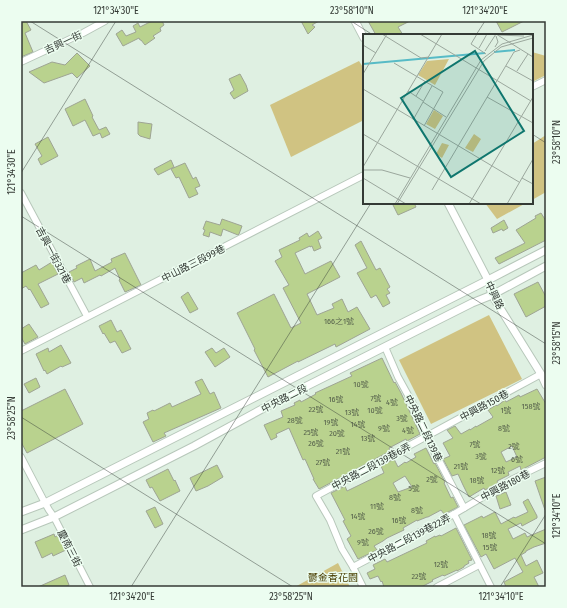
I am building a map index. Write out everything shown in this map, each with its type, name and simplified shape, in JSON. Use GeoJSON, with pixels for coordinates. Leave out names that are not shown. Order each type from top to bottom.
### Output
{"type":"FeatureCollection","features":[{"type":"Feature","properties":{"kind":"street","name":"吉興一街"},"geometry":{"type":"LineString","coordinates":[[21,62],[105,21]]}},
{"type":"Feature","properties":{"kind":"street"},"geometry":{"type":"LineString","coordinates":[[355,21],[363,36]]}},
{"type":"Feature","properties":{"kind":"street"},"geometry":{"type":"LineString","coordinates":[[533,86],[546,80]]}},
{"type":"Feature","properties":{"kind":"street","name":"中山路三段99巷"},"geometry":{"type":"LineString","coordinates":[[21,351],[363,176]]}},
{"type":"Feature","properties":{"kind":"street","name":"吉興一街321巷"},"geometry":{"type":"LineString","coordinates":[[21,193],[87,316]]}},
{"type":"Feature","properties":{"kind":"street","name":"中興路"},"geometry":{"type":"LineString","coordinates":[[449,204],[488,280],[492,295],[541,374],[546,385]]}},
{"type":"Feature","properties":{"kind":"street","name":"中央路二段"},"geometry":{"type":"LineString","coordinates":[[21,512],[44,503],[546,250]]}},
{"type":"Feature","properties":{"kind":"street","name":"中央路二段"},"geometry":{"type":"LineString","coordinates":[[21,530],[54,517],[194,446],[280,400],[472,303],[492,295],[546,266]]}},
{"type":"Feature","properties":{"kind":"street","name":"中央路二段139巷"},"geometry":{"type":"LineString","coordinates":[[385,347],[398,377],[414,406],[426,436],[464,508]]}},
{"type":"Feature","properties":{"kind":"street","name":"中興路150巷"},"geometry":{"type":"LineString","coordinates":[[426,436],[541,374]]}},
{"type":"Feature","properties":{"kind":"street","name":"中央路二段139巷6弄"},"geometry":{"type":"LineString","coordinates":[[353,567],[342,548],[330,520],[316,496],[426,436]]}},
{"type":"Feature","properties":{"kind":"street","name":"慶南三街"},"geometry":{"type":"LineString","coordinates":[[21,456],[44,503],[54,517],[90,587]]}},
{"type":"Feature","properties":{"kind":"street","name":"中興路180巷"},"geometry":{"type":"LineString","coordinates":[[464,508],[513,479],[546,463]]}},
{"type":"Feature","properties":{"kind":"street","name":"中央路二段139巷22弄"},"geometry":{"type":"LineString","coordinates":[[353,567],[464,508]]}},
{"type":"Feature","properties":{"kind":"street"},"geometry":{"type":"LineString","coordinates":[[454,514],[491,587]]}},
{"type":"Feature","properties":{"kind":"street"},"geometry":{"type":"LineString","coordinates":[[437,587],[479,565]]}},
{"type":"Feature","properties":{"kind":"street"},"geometry":{"type":"LineString","coordinates":[[353,567],[363,587]]}},
{"type":"Feature","properties":{"kind":"green space"},"geometry":{"type":"Polygon","coordinates":[[[533,52],[546,56],[546,75],[533,82],[533,52]]]}},
{"type":"Feature","properties":{"kind":"green space"},"geometry":{"type":"Polygon","coordinates":[[[359,61],[363,67],[363,121],[291,157],[270,105],[359,61]]]}},
{"type":"Feature","properties":{"kind":"green space"},"geometry":{"type":"Polygon","coordinates":[[[546,135],[546,192],[533,199],[533,143],[546,135]]]}},
{"type":"Feature","properties":{"kind":"green space"},"geometry":{"type":"Polygon","coordinates":[[[486,204],[524,204],[497,219],[486,204]]]}},
{"type":"Feature","properties":{"kind":"green space"},"geometry":{"type":"Polygon","coordinates":[[[489,315],[522,379],[431,424],[399,360],[489,315]]]}},
{"type":"Feature","properties":{"kind":"green space","name":"鬱金香花園"},"geometry":{"type":"Polygon","coordinates":[[[338,563],[350,587],[295,587],[338,563]]]}},
{"type":"Feature","properties":{"kind":"building"},"geometry":{"type":"Polygon","coordinates":[[[21,21],[26,21],[31,30],[25,33],[33,52],[21,57],[21,21]]]}},
{"type":"Feature","properties":{"kind":"building"},"geometry":{"type":"Polygon","coordinates":[[[152,21],[162,21],[164,25],[160,28],[161,31],[153,36],[155,38],[145,45],[139,38],[123,46],[116,34],[122,30],[126,36],[136,32],[133,26],[138,23],[140,27],[152,21]]]}},
{"type":"Feature","properties":{"kind":"building"},"geometry":{"type":"Polygon","coordinates":[[[301,21],[319,21],[312,25],[315,27],[308,34],[301,21]]]}},
{"type":"Feature","properties":{"kind":"building"},"geometry":{"type":"Polygon","coordinates":[[[368,21],[410,21],[398,27],[402,34],[375,34],[368,21]]]}},
{"type":"Feature","properties":{"kind":"building"},"geometry":{"type":"Polygon","coordinates":[[[496,21],[524,21],[502,32],[496,21]]]}},
{"type":"Feature","properties":{"kind":"building"},"geometry":{"type":"Polygon","coordinates":[[[77,53],[90,66],[77,78],[72,73],[44,83],[29,72],[52,62],[65,65],[77,53]]]}},
{"type":"Feature","properties":{"kind":"building"},"geometry":{"type":"Polygon","coordinates":[[[240,74],[248,91],[234,99],[230,93],[234,90],[229,79],[240,74]]]}},
{"type":"Feature","properties":{"kind":"building"},"geometry":{"type":"Polygon","coordinates":[[[85,99],[99,130],[106,127],[110,134],[102,138],[100,133],[93,136],[85,120],[73,126],[65,109],[85,99]]]}},
{"type":"Feature","properties":{"kind":"building"},"geometry":{"type":"Polygon","coordinates":[[[138,122],[152,124],[150,139],[138,134],[138,122]]]}},
{"type":"Feature","properties":{"kind":"building"},"geometry":{"type":"Polygon","coordinates":[[[48,137],[58,156],[41,165],[38,159],[42,156],[35,144],[48,137]]]}},
{"type":"Feature","properties":{"kind":"building"},"geometry":{"type":"Polygon","coordinates":[[[171,160],[174,167],[158,175],[154,169],[171,160]]]}},
{"type":"Feature","properties":{"kind":"building"},"geometry":{"type":"Polygon","coordinates":[[[185,163],[193,179],[196,177],[200,186],[195,188],[198,194],[189,198],[179,177],[176,178],[171,169],[185,163]]]}},
{"type":"Feature","properties":{"kind":"building"},"geometry":{"type":"Polygon","coordinates":[[[392,204],[414,204],[416,207],[398,215],[392,204]]]}},
{"type":"Feature","properties":{"kind":"building"},"geometry":{"type":"Polygon","coordinates":[[[541,213],[546,221],[546,240],[499,264],[495,258],[525,243],[516,230],[536,218],[535,216],[541,213]]]}},
{"type":"Feature","properties":{"kind":"building"},"geometry":{"type":"Polygon","coordinates":[[[222,219],[242,226],[239,234],[238,235],[223,229],[221,236],[210,232],[209,237],[203,235],[205,230],[203,229],[206,221],[220,225],[222,219]]]}},
{"type":"Feature","properties":{"kind":"building"},"geometry":{"type":"Polygon","coordinates":[[[504,220],[508,228],[503,231],[502,229],[493,233],[491,228],[504,220]]]}},
{"type":"Feature","properties":{"kind":"building"},"geometry":{"type":"Polygon","coordinates":[[[318,231],[322,238],[318,240],[321,248],[314,251],[312,246],[310,246],[295,253],[305,274],[331,261],[340,277],[307,294],[317,315],[334,308],[332,304],[342,299],[348,312],[357,307],[370,329],[336,347],[335,344],[268,377],[237,313],[274,294],[291,328],[301,323],[283,288],[289,285],[275,261],[282,257],[279,250],[300,240],[299,238],[307,233],[309,237],[318,231]]]}},
{"type":"Feature","properties":{"kind":"building"},"geometry":{"type":"Polygon","coordinates":[[[361,241],[376,270],[380,268],[390,287],[387,289],[390,293],[386,295],[390,303],[383,307],[376,295],[371,298],[357,273],[367,268],[355,245],[361,241]]]}},
{"type":"Feature","properties":{"kind":"building"},"geometry":{"type":"Polygon","coordinates":[[[125,253],[141,285],[125,292],[115,268],[84,283],[82,278],[74,282],[69,272],[77,268],[76,266],[90,259],[95,271],[112,262],[111,259],[125,253]]]}},
{"type":"Feature","properties":{"kind":"building"},"geometry":{"type":"Polygon","coordinates":[[[52,262],[58,274],[38,284],[49,304],[41,308],[30,289],[29,290],[26,286],[21,289],[21,273],[36,265],[39,270],[52,262]]]}},
{"type":"Feature","properties":{"kind":"building"},"geometry":{"type":"Polygon","coordinates":[[[538,282],[546,297],[546,306],[526,317],[514,294],[538,282]]]}},
{"type":"Feature","properties":{"kind":"building"},"geometry":{"type":"Polygon","coordinates":[[[188,292],[198,309],[190,313],[181,297],[188,292]]]}},
{"type":"Feature","properties":{"kind":"building"},"geometry":{"type":"Polygon","coordinates":[[[111,320],[117,332],[121,330],[131,349],[122,353],[115,341],[110,343],[104,333],[103,334],[99,326],[111,320]]]}},
{"type":"Feature","properties":{"kind":"building"},"geometry":{"type":"Polygon","coordinates":[[[29,324],[38,337],[25,344],[21,337],[21,329],[29,324]]]}},
{"type":"Feature","properties":{"kind":"building"},"geometry":{"type":"Polygon","coordinates":[[[61,345],[71,363],[62,367],[61,366],[47,374],[36,354],[48,348],[49,352],[61,345]]]}},
{"type":"Feature","properties":{"kind":"building"},"geometry":{"type":"Polygon","coordinates":[[[212,348],[216,353],[224,348],[230,357],[215,367],[205,352],[212,348]]]}},
{"type":"Feature","properties":{"kind":"building"},"geometry":{"type":"Polygon","coordinates":[[[382,358],[394,383],[395,382],[401,393],[420,434],[407,441],[406,439],[389,448],[390,451],[319,489],[313,479],[305,459],[303,460],[289,428],[276,434],[277,437],[271,440],[264,425],[283,417],[281,411],[295,405],[294,403],[300,400],[301,402],[316,394],[315,393],[352,376],[350,373],[382,358]]]}},
{"type":"Feature","properties":{"kind":"building"},"geometry":{"type":"Polygon","coordinates":[[[36,378],[40,387],[29,393],[24,384],[36,378]]]}},
{"type":"Feature","properties":{"kind":"building"},"geometry":{"type":"Polygon","coordinates":[[[202,379],[210,394],[214,392],[221,408],[164,433],[166,436],[153,442],[143,422],[149,419],[147,413],[170,403],[172,407],[201,394],[195,382],[202,379]]]}},
{"type":"Feature","properties":{"kind":"building"},"geometry":{"type":"Polygon","coordinates":[[[65,389],[83,424],[27,453],[21,442],[21,411],[65,389]]]}},
{"type":"Feature","properties":{"kind":"building"},"geometry":{"type":"Polygon","coordinates":[[[537,389],[546,404],[546,457],[521,470],[520,466],[508,472],[509,475],[497,481],[498,483],[485,490],[484,488],[469,497],[458,474],[452,476],[443,459],[450,456],[443,443],[453,438],[447,430],[455,426],[461,434],[470,430],[493,417],[488,410],[505,400],[506,402],[519,395],[520,397],[537,389]],[[512,446],[501,452],[506,462],[517,457],[512,446]]]}},
{"type":"Feature","properties":{"kind":"building"},"geometry":{"type":"Polygon","coordinates":[[[426,448],[445,482],[444,483],[451,498],[453,497],[458,507],[444,514],[441,510],[428,517],[417,520],[403,528],[404,530],[374,546],[377,550],[358,559],[347,539],[351,536],[343,521],[345,520],[331,493],[345,486],[347,491],[384,473],[381,466],[394,459],[398,467],[416,457],[414,454],[426,448]],[[405,476],[393,483],[398,492],[412,487],[405,476]]]}},
{"type":"Feature","properties":{"kind":"building"},"geometry":{"type":"Polygon","coordinates":[[[217,465],[223,477],[196,491],[190,478],[217,465]]]}},
{"type":"Feature","properties":{"kind":"building"},"geometry":{"type":"Polygon","coordinates":[[[168,469],[180,491],[160,501],[146,480],[168,469]]]}},
{"type":"Feature","properties":{"kind":"building"},"geometry":{"type":"Polygon","coordinates":[[[546,477],[546,510],[545,510],[535,481],[546,477]]]}},
{"type":"Feature","properties":{"kind":"building"},"geometry":{"type":"Polygon","coordinates":[[[506,492],[511,505],[500,509],[496,496],[506,492]]]}},
{"type":"Feature","properties":{"kind":"building"},"geometry":{"type":"Polygon","coordinates":[[[528,499],[537,518],[522,526],[521,523],[508,529],[513,539],[525,533],[527,537],[546,529],[546,543],[534,547],[521,555],[526,566],[537,560],[543,573],[534,577],[539,587],[506,587],[504,582],[523,572],[515,558],[494,569],[486,554],[481,557],[464,525],[482,516],[483,518],[495,512],[501,524],[528,512],[523,502],[528,499]]]}},
{"type":"Feature","properties":{"kind":"building"},"geometry":{"type":"Polygon","coordinates":[[[155,507],[163,524],[155,528],[146,511],[155,507]]]}},
{"type":"Feature","properties":{"kind":"building"},"geometry":{"type":"Polygon","coordinates":[[[456,528],[472,560],[468,561],[469,563],[464,567],[432,580],[433,581],[421,587],[384,587],[378,576],[370,579],[367,573],[375,569],[373,565],[385,559],[387,562],[427,543],[426,541],[435,536],[441,536],[456,528]]]}},
{"type":"Feature","properties":{"kind":"building"},"geometry":{"type":"Polygon","coordinates":[[[54,534],[55,537],[58,535],[66,550],[53,556],[52,553],[42,558],[35,542],[54,534]]]}},
{"type":"Feature","properties":{"kind":"building"},"geometry":{"type":"Polygon","coordinates":[[[65,575],[69,585],[65,587],[38,587],[65,575]]]}}]}
